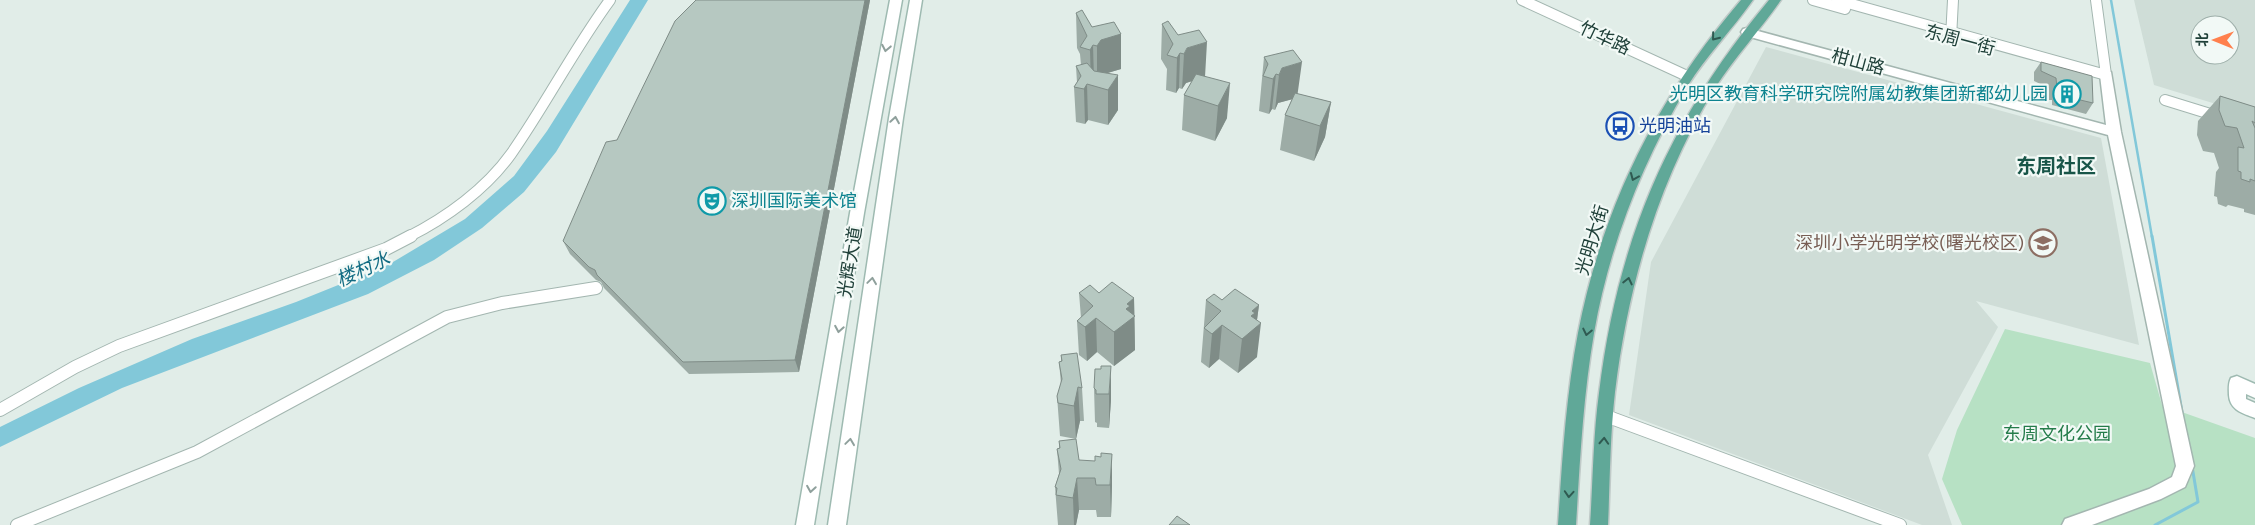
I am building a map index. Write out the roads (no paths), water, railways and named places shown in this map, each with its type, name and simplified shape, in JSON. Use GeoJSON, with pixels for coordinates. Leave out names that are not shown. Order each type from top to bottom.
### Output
{"type":"FeatureCollection","features":[{"type":"Feature","properties":{"kind":"main road","name":"光辉大道"},"geometry":{"type":"LineString","coordinates":[[805,525],[857,213],[896,0]]}},
{"type":"Feature","properties":{"kind":"main road","name":"光辉大道"},"geometry":{"type":"LineString","coordinates":[[837,525],[894,128],[916,0]]}},
{"type":"Feature","properties":{"kind":"main road","name":"光明大街"},"geometry":{"type":"LineString","coordinates":[[1567,525],[1578,385],[1602,268],[1635,173],[1664,114],[1710,43],[1747,0]]}},
{"type":"Feature","properties":{"kind":"main road"},"geometry":{"type":"LineString","coordinates":[[1599,525],[1607,393],[1620,312],[1649,208],[1687,123],[1716,74],[1747,32],[1775,0]]}},
{"type":"Feature","properties":{"kind":"main road","name":"柑山路"},"geometry":{"type":"LineString","coordinates":[[1747,32],[2114,132]]}},
{"type":"Feature","properties":{"kind":"main road"},"geometry":{"type":"LineString","coordinates":[[2071,525],[2155,494],[2179,482],[2185,466],[2162,347],[2114,132],[2106,78]]}},
{"type":"Feature","properties":{"kind":"main road"},"geometry":{"type":"LineString","coordinates":[[2255,391],[2237,383],[2238,403],[2255,411]]}},
{"type":"Feature","properties":{"kind":"street"},"geometry":{"type":"LineString","coordinates":[[0,410],[75,367],[119,346],[386,249],[434,224],[481,187],[510,155],[588,30],[610,0]]}},
{"type":"Feature","properties":{"kind":"street","name":"竹华路"},"geometry":{"type":"LineString","coordinates":[[1522,0],[1687,76]]}},
{"type":"Feature","properties":{"kind":"street","name":"东周一街"},"geometry":{"type":"LineString","coordinates":[[1813,0],[1951,35],[2106,78]]}},
{"type":"Feature","properties":{"kind":"street","name":"东周一街"},"geometry":{"type":"LineString","coordinates":[[1837,0],[1951,35]]}},
{"type":"Feature","properties":{"kind":"street"},"geometry":{"type":"LineString","coordinates":[[1951,35],[1953,0]]}},
{"type":"Feature","properties":{"kind":"street"},"geometry":{"type":"LineString","coordinates":[[2096,0],[2106,78]]}},
{"type":"Feature","properties":{"kind":"street"},"geometry":{"type":"LineString","coordinates":[[2165,100],[2228,120]]}},
{"type":"Feature","properties":{"kind":"street"},"geometry":{"type":"LineString","coordinates":[[17,525],[197,452],[448,317],[477,308],[536,296],[596,288]]}},
{"type":"Feature","properties":{"kind":"street"},"geometry":{"type":"LineString","coordinates":[[1606,416],[1900,525]]}},
{"type":"Feature","properties":{"kind":"water"},"geometry":{"type":"Polygon","coordinates":[[[630,0],[648,0],[556,152],[524,192],[482,228],[434,260],[368,294],[122,388],[0,447],[0,427],[79,388],[192,339],[296,302],[388,265],[465,219],[514,176],[547,131],[630,0]]]}},
{"type":"Feature","properties":{"kind":"waterway"},"geometry":{"type":"LineString","coordinates":[[2111,0],[2152,237]]}},
{"type":"Feature","properties":{"kind":"waterway"},"geometry":{"type":"LineString","coordinates":[[2152,236],[2183,418]]}},
{"type":"Feature","properties":{"kind":"waterway"},"geometry":{"type":"LineString","coordinates":[[2155,525],[2198,502],[2192,466]]}},
{"type":"Feature","properties":{"kind":"place","name":"光明区教育科学研究院附属幼教集团新都幼儿园"},"geometry":{"type":"Point","coordinates":[2067,94]}},
{"type":"Feature","properties":{"kind":"place","name":"光明油站"},"geometry":{"type":"Point","coordinates":[1620,126]}},
{"type":"Feature","properties":{"kind":"place","name":"深圳国际美术馆"},"geometry":{"type":"Point","coordinates":[712,201]}},
{"type":"Feature","properties":{"kind":"place","name":"深圳小学光明学校(曙光校区)"},"geometry":{"type":"Point","coordinates":[2043,243]}},
{"type":"Feature","properties":{"kind":"district","name":"东周社区"},"geometry":{"type":"Point","coordinates":[2056,166]}},
{"type":"Feature","properties":{"kind":"water label","name":"楼村水"},"geometry":{"type":"Point","coordinates":[363,269]}},
{"type":"Feature","properties":{"kind":"park label","name":"东周文化公园"},"geometry":{"type":"Point","coordinates":[2057,434]}}]}
